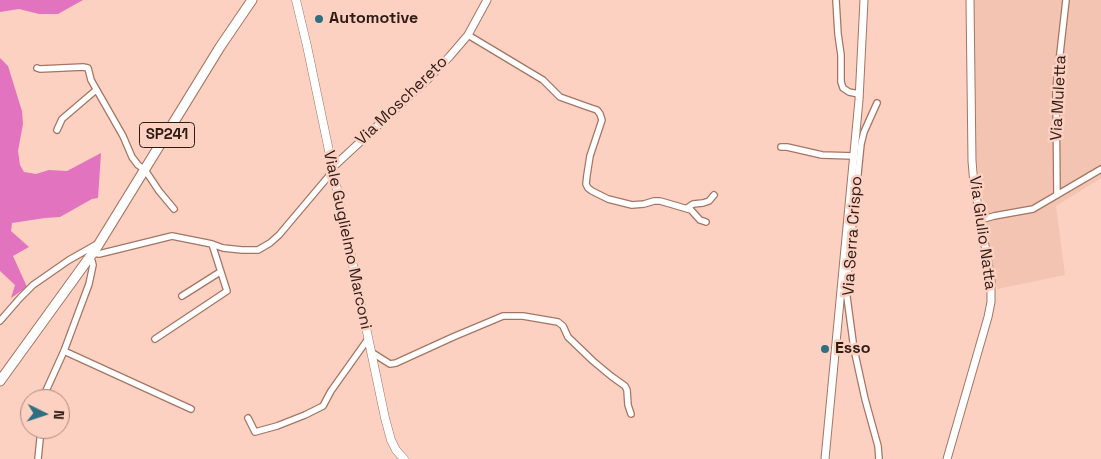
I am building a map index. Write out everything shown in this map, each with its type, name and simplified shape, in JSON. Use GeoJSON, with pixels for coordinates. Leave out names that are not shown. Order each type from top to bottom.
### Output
{"type":"FeatureCollection","features":[{"type":"Feature","properties":{"kind":"main road"},"geometry":{"type":"LineString","coordinates":[[250,4],[258,0]]}},
{"type":"Feature","properties":{"kind":"main road"},"geometry":{"type":"LineString","coordinates":[[289,0],[299,17]]}},
{"type":"Feature","properties":{"kind":"main road"},"geometry":{"type":"LineString","coordinates":[[296,0],[299,17]]}},
{"type":"Feature","properties":{"kind":"main road","name":"SP241"},"geometry":{"type":"LineString","coordinates":[[0,381],[91,256],[220,47],[250,4]]}},
{"type":"Feature","properties":{"kind":"main road","name":"Viale Guglielmo Marconi"},"geometry":{"type":"LineString","coordinates":[[299,17],[307,46],[390,440],[404,459]]}},
{"type":"Feature","properties":{"kind":"street","name":"Via Moschereto"},"geometry":{"type":"LineString","coordinates":[[332,169],[428,79],[469,33],[487,0]]}},
{"type":"Feature","properties":{"kind":"street"},"geometry":{"type":"LineString","coordinates":[[836,0],[841,56],[841,82],[843,88],[849,92],[859,94]]}},
{"type":"Feature","properties":{"kind":"street"},"geometry":{"type":"LineString","coordinates":[[825,459],[854,156],[864,0]]}},
{"type":"Feature","properties":{"kind":"street","name":"Via Giulio Natta"},"geometry":{"type":"LineString","coordinates":[[947,459],[991,302],[991,279],[974,184],[972,161],[970,0]]}},
{"type":"Feature","properties":{"kind":"street","name":"Via Muletta"},"geometry":{"type":"LineString","coordinates":[[1057,195],[1056,89],[1066,0]]}},
{"type":"Feature","properties":{"kind":"street"},"geometry":{"type":"LineString","coordinates":[[469,33],[543,80],[560,97],[598,110],[602,120],[590,156],[586,184],[588,188],[608,198],[632,205],[660,201],[687,208],[692,210],[700,220],[706,222]]}},
{"type":"Feature","properties":{"kind":"street"},"geometry":{"type":"LineString","coordinates":[[37,68],[88,68],[91,80],[123,136],[132,157],[145,170],[174,209]]}},
{"type":"Feature","properties":{"kind":"street"},"geometry":{"type":"LineString","coordinates":[[56,130],[62,120],[96,90]]}},
{"type":"Feature","properties":{"kind":"street","name":"Via Serra Crispo"},"geometry":{"type":"LineString","coordinates":[[877,103],[864,132],[861,144],[847,297],[856,357],[880,459]]}},
{"type":"Feature","properties":{"kind":"street"},"geometry":{"type":"LineString","coordinates":[[781,147],[822,155],[854,156]]}},
{"type":"Feature","properties":{"kind":"street"},"geometry":{"type":"LineString","coordinates":[[47,389],[64,352],[89,284],[93,265],[91,256],[172,236],[223,248],[258,250],[279,235],[332,169]]}},
{"type":"Feature","properties":{"kind":"street"},"geometry":{"type":"LineString","coordinates":[[980,220],[1033,209],[1101,170]]}},
{"type":"Feature","properties":{"kind":"street"},"geometry":{"type":"LineString","coordinates":[[687,208],[693,204],[702,204],[709,201],[714,195]]}},
{"type":"Feature","properties":{"kind":"street"},"geometry":{"type":"LineString","coordinates":[[0,321],[33,285],[69,260],[100,242]]}},
{"type":"Feature","properties":{"kind":"street"},"geometry":{"type":"LineString","coordinates":[[155,339],[227,291],[212,244]]}},
{"type":"Feature","properties":{"kind":"street"},"geometry":{"type":"LineString","coordinates":[[182,296],[220,272]]}},
{"type":"Feature","properties":{"kind":"street"},"geometry":{"type":"LineString","coordinates":[[370,352],[390,364],[396,363],[453,336],[503,316],[523,316],[560,323],[568,337],[593,361],[625,386],[631,414]]}},
{"type":"Feature","properties":{"kind":"street"},"geometry":{"type":"LineString","coordinates":[[248,418],[255,432],[296,419],[323,406],[368,339]]}},
{"type":"Feature","properties":{"kind":"street"},"geometry":{"type":"LineString","coordinates":[[64,352],[191,410]]}},
{"type":"Feature","properties":{"kind":"street"},"geometry":{"type":"LineString","coordinates":[[38,459],[40,439]]}},
{"type":"Feature","properties":{"kind":"shaded area"},"geometry":{"type":"Polygon","coordinates":[[[0,0],[83,0],[58,14],[39,14],[19,9],[0,12],[0,0]]]}},
{"type":"Feature","properties":{"kind":"shaded area"},"geometry":{"type":"Polygon","coordinates":[[[974,0],[1101,0],[1101,178],[1056,206],[1065,275],[997,289],[976,156],[974,0]]]}},
{"type":"Feature","properties":{"kind":"shaded area"},"geometry":{"type":"Polygon","coordinates":[[[0,58],[8,66],[22,111],[23,124],[18,151],[20,165],[24,172],[36,174],[49,170],[67,171],[101,153],[98,198],[92,199],[60,217],[12,223],[11,231],[29,247],[13,256],[27,287],[11,298],[15,285],[0,271],[0,58]]]}},
{"type":"Feature","properties":{"kind":"place","name":"Automotive"},"geometry":{"type":"Point","coordinates":[319,19]}},
{"type":"Feature","properties":{"kind":"place","name":"Esso"},"geometry":{"type":"Point","coordinates":[825,349]}}]}
